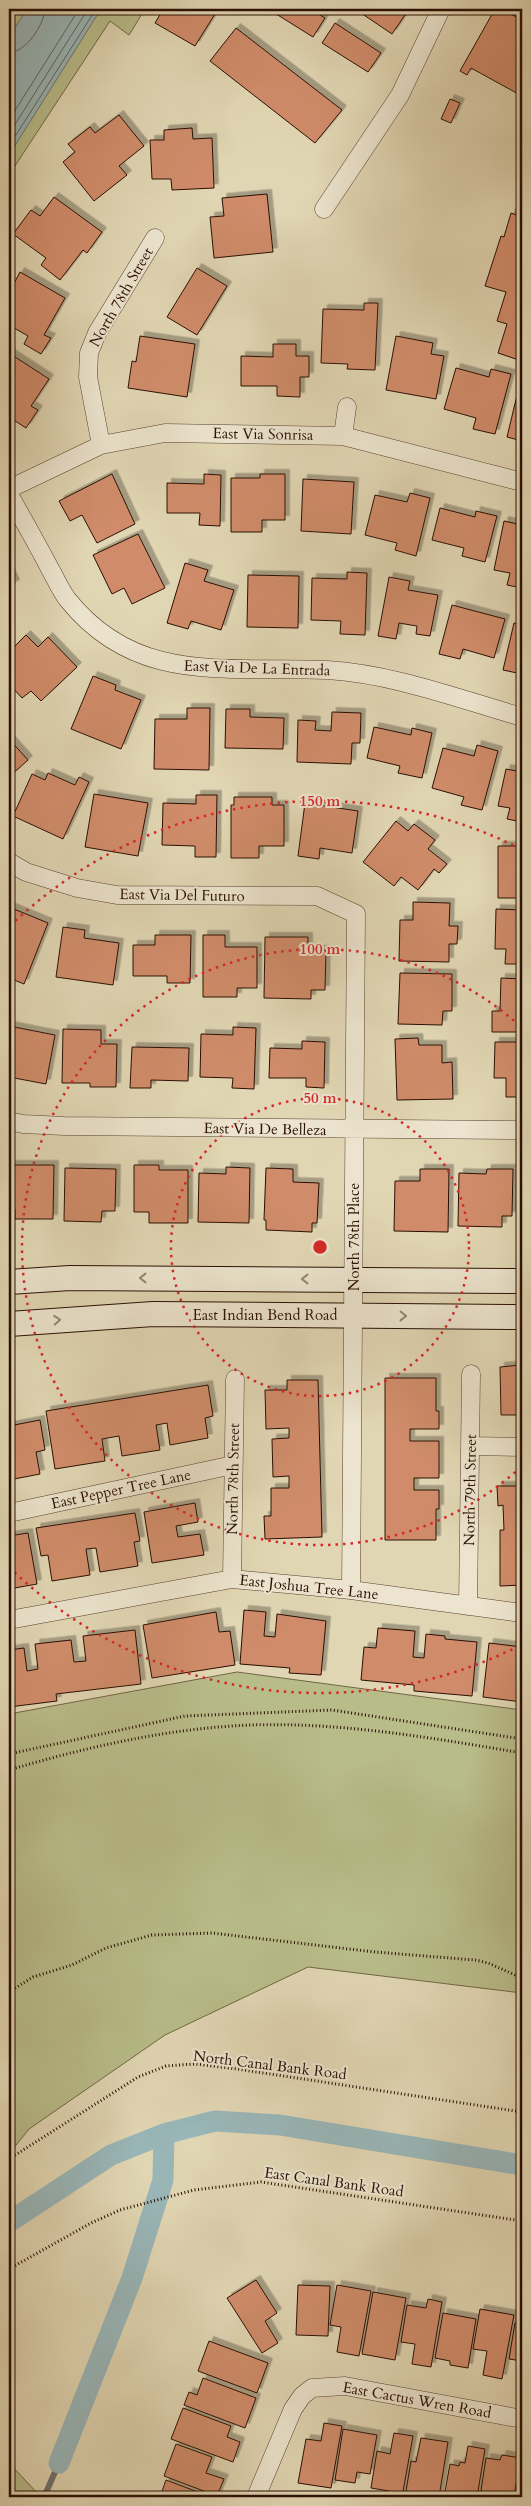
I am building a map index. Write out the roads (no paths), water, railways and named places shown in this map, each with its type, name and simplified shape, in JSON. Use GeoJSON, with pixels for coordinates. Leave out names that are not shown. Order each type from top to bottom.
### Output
{"type":"FeatureCollection","features":[{"type":"Feature","properties":{"kind":"main road"},"geometry":{"type":"LineString","coordinates":[[9,1282],[70,1278],[522,1281]]}},
{"type":"Feature","properties":{"kind":"main road","name":"East Indian Bend Road"},"geometry":{"type":"LineString","coordinates":[[9,1324],[152,1314],[522,1317]]}},
{"type":"Feature","properties":{"kind":"street"},"geometry":{"type":"LineString","coordinates":[[324,209],[400,95],[441,9]]}},
{"type":"Feature","properties":{"kind":"street","name":"North 78th Street"},"geometry":{"type":"LineString","coordinates":[[101,445],[88,377],[89,353],[97,333],[155,238]]}},
{"type":"Feature","properties":{"kind":"street"},"geometry":{"type":"LineString","coordinates":[[343,436],[347,407]]}},
{"type":"Feature","properties":{"kind":"street","name":"East Via Sonrisa"},"geometry":{"type":"LineString","coordinates":[[9,489],[101,445],[165,432],[343,436],[522,482]]}},
{"type":"Feature","properties":{"kind":"street","name":"East Via De La Entrada"},"geometry":{"type":"LineString","coordinates":[[9,494],[67,599],[97,628],[131,650],[165,663],[202,669],[328,670],[387,679],[522,717]]}},
{"type":"Feature","properties":{"kind":"street","name":"East Via Del Futuro"},"geometry":{"type":"LineString","coordinates":[[9,862],[26,872],[77,888],[117,895],[317,896],[356,914]]}},
{"type":"Feature","properties":{"kind":"street","name":"North 78th Place"},"geometry":{"type":"LineString","coordinates":[[351,1590],[356,914]]}},
{"type":"Feature","properties":{"kind":"street","name":"East Via De Belleza"},"geometry":{"type":"LineString","coordinates":[[9,1121],[23,1124],[64,1126],[522,1130]]}},
{"type":"Feature","properties":{"kind":"street","name":"North 79th Street"},"geometry":{"type":"LineString","coordinates":[[468,1606],[471,1374]]}},
{"type":"Feature","properties":{"kind":"street","name":"North 78th Street"},"geometry":{"type":"LineString","coordinates":[[232,1579],[235,1379]]}},
{"type":"Feature","properties":{"kind":"street"},"geometry":{"type":"LineString","coordinates":[[471,1446],[522,1447]]}},
{"type":"Feature","properties":{"kind":"street","name":"East Pepper Tree Lane"},"geometry":{"type":"LineString","coordinates":[[9,1513],[233,1465]]}},
{"type":"Feature","properties":{"kind":"street","name":"East Joshua Tree Lane"},"geometry":{"type":"LineString","coordinates":[[9,1620],[232,1579],[351,1590],[522,1613]]}},
{"type":"Feature","properties":{"kind":"street","name":"East Cactus Wren Road"},"geometry":{"type":"LineString","coordinates":[[256,2497],[293,2409],[302,2396],[312,2388],[345,2386],[522,2419]]}},
{"type":"Feature","properties":{"kind":"water"},"geometry":{"type":"Polygon","coordinates":[[[27,9],[101,9],[9,155],[9,37],[27,9]]]}},
{"type":"Feature","properties":{"kind":"waterway"},"geometry":{"type":"LineString","coordinates":[[9,2222],[111,2155],[164,2134],[215,2121],[280,2125],[522,2165]]}},
{"type":"Feature","properties":{"kind":"waterway"},"geometry":{"type":"LineString","coordinates":[[59,2463],[132,2278],[163,2180],[164,2134]]}},
{"type":"Feature","properties":{"kind":"waterway"},"geometry":{"type":"LineString","coordinates":[[44,2497],[59,2463]]}}]}
